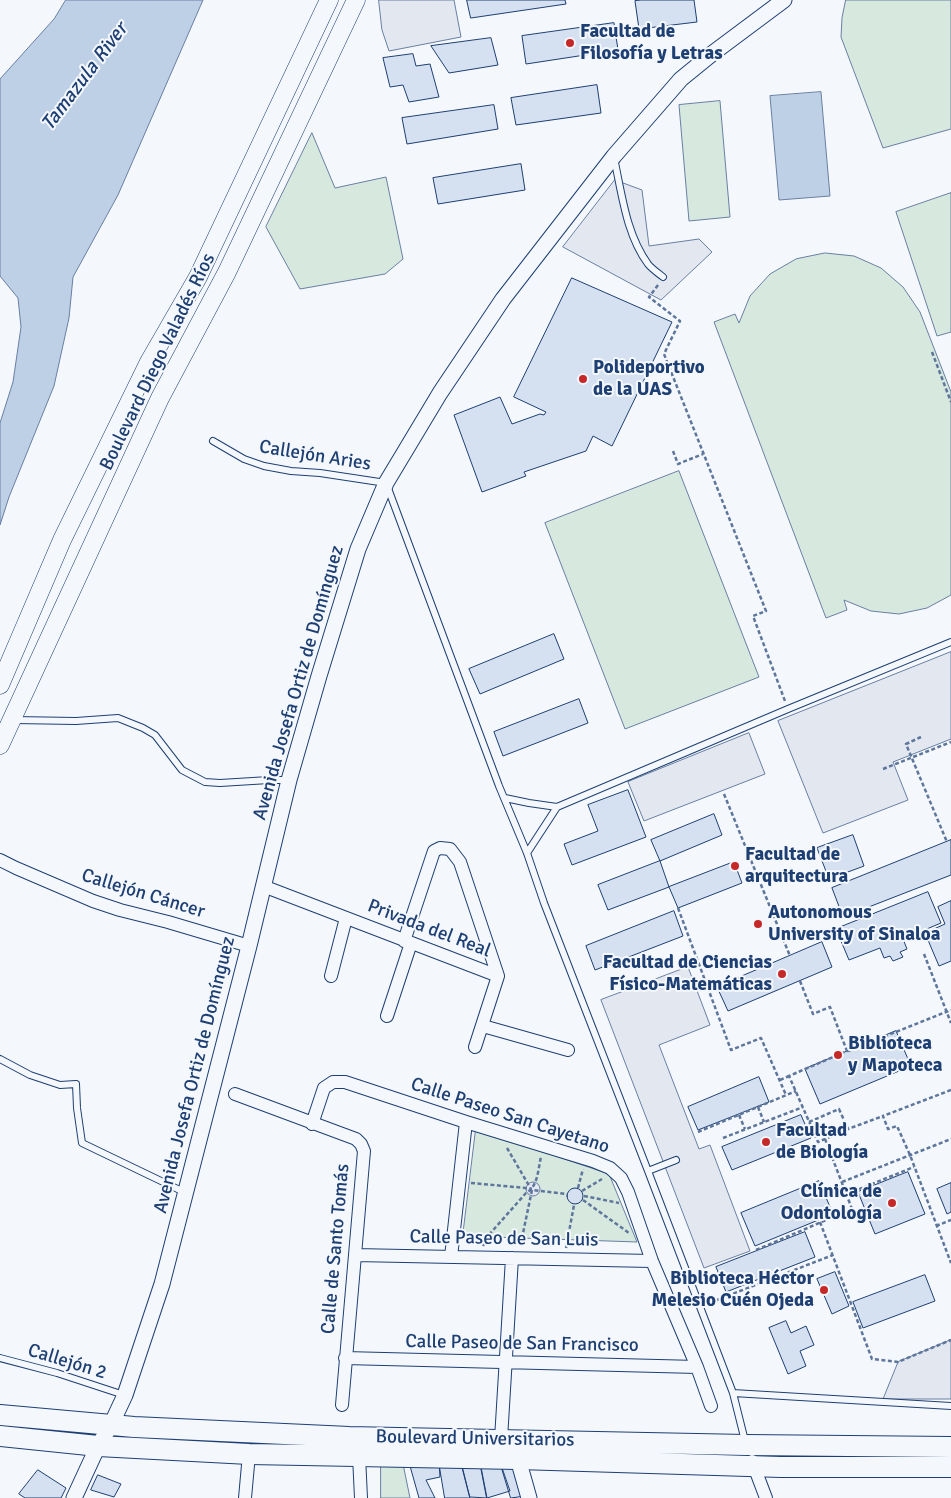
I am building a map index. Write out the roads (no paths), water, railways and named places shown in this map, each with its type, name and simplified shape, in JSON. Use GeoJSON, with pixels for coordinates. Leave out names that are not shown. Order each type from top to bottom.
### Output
{"type":"FeatureCollection","features":[{"type":"Feature","properties":{"kind":"main road","name":"Boulevard Diego Valadés Ríos"},"geometry":{"type":"LineString","coordinates":[[0,685],[62,540],[149,362],[198,277],[329,0]]}},
{"type":"Feature","properties":{"kind":"main road","name":"Boulevard Diego Valadés Ríos"},"geometry":{"type":"LineString","coordinates":[[0,745],[160,398],[227,272],[356,0]]}},
{"type":"Feature","properties":{"kind":"main road","name":"Boulevard Universitarios"},"geometry":{"type":"LineString","coordinates":[[0,1415],[111,1426],[263,1434],[501,1440],[519,1449],[754,1466],[951,1466]]}},
{"type":"Feature","properties":{"kind":"main road","name":"Boulevard Universitarios"},"geometry":{"type":"LineString","coordinates":[[0,1436],[98,1446],[248,1454],[358,1456],[519,1449],[746,1445],[951,1447]]}},
{"type":"Feature","properties":{"kind":"street","name":"Avenida Josefa Ortiz de Domínguez"},"geometry":{"type":"LineString","coordinates":[[74,1498],[98,1446],[111,1426],[125,1395],[162,1284],[249,946],[289,780],[358,549],[386,483],[440,393],[502,299],[614,156],[681,80],[713,53],[784,0]]}},
{"type":"Feature","properties":{"kind":"street","name":"Privada del Real"},"geometry":{"type":"LineString","coordinates":[[407,942],[434,851],[440,848],[450,849],[460,862],[498,976]]}},
{"type":"Feature","properties":{"kind":"street","name":"Callejón Cáncer"},"geometry":{"type":"LineString","coordinates":[[0,860],[102,904],[249,946]]}},
{"type":"Feature","properties":{"kind":"street","name":"Privada del Real"},"geometry":{"type":"LineString","coordinates":[[263,886],[498,976]]}},
{"type":"Feature","properties":{"kind":"street"},"geometry":{"type":"LineString","coordinates":[[331,976],[346,918]]}},
{"type":"Feature","properties":{"kind":"street"},"geometry":{"type":"LineString","coordinates":[[387,1016],[407,942]]}},
{"type":"Feature","properties":{"kind":"street"},"geometry":{"type":"LineString","coordinates":[[475,1048],[498,976]]}},
{"type":"Feature","properties":{"kind":"street"},"geometry":{"type":"LineString","coordinates":[[483,1026],[568,1050]]}},
{"type":"Feature","properties":{"kind":"street","name":"Calle Paseo San Cayetano"},"geometry":{"type":"LineString","coordinates":[[312,1124],[324,1088],[333,1082],[345,1082],[497,1132],[585,1158],[610,1168],[621,1178],[652,1261],[697,1367],[711,1406]]}},
{"type":"Feature","properties":{"kind":"street","name":"Calle de Santo Tomás"},"geometry":{"type":"LineString","coordinates":[[235,1094],[356,1139],[364,1151],[342,1405]]}},
{"type":"Feature","properties":{"kind":"street"},"geometry":{"type":"LineString","coordinates":[[451,1257],[466,1122]]}},
{"type":"Feature","properties":{"kind":"street","name":"Calle Paseo de San Luis"},"geometry":{"type":"LineString","coordinates":[[355,1255],[652,1261]]}},
{"type":"Feature","properties":{"kind":"street"},"geometry":{"type":"LineString","coordinates":[[501,1440],[506,1363],[517,1258]]}},
{"type":"Feature","properties":{"kind":"street","name":"Calle Paseo de San Francisco"},"geometry":{"type":"LineString","coordinates":[[345,1358],[697,1367]]}},
{"type":"Feature","properties":{"kind":"street"},"geometry":{"type":"LineString","coordinates":[[746,1445],[766,1498]]}},
{"type":"Feature","properties":{"kind":"street"},"geometry":{"type":"LineString","coordinates":[[519,1449],[529,1498]]}},
{"type":"Feature","properties":{"kind":"street"},"geometry":{"type":"LineString","coordinates":[[245,1498],[248,1454]]}},
{"type":"Feature","properties":{"kind":"street"},"geometry":{"type":"LineString","coordinates":[[358,1456],[361,1498]]}},
{"type":"Feature","properties":{"kind":"lane"},"geometry":{"type":"LineString","coordinates":[[614,156],[627,219],[638,246],[649,265],[663,276]]}},
{"type":"Feature","properties":{"kind":"lane","name":"Callejón Aries"},"geometry":{"type":"LineString","coordinates":[[214,441],[244,459],[264,466],[386,483]]}},
{"type":"Feature","properties":{"kind":"lane"},"geometry":{"type":"LineString","coordinates":[[386,483],[733,1393],[746,1445]]}},
{"type":"Feature","properties":{"kind":"lane"},"geometry":{"type":"LineString","coordinates":[[505,798],[558,807],[951,642]]}},
{"type":"Feature","properties":{"kind":"lane"},"geometry":{"type":"LineString","coordinates":[[12,720],[118,718],[155,735],[182,770],[205,782],[289,780]]}},
{"type":"Feature","properties":{"kind":"lane"},"geometry":{"type":"LineString","coordinates":[[526,853],[558,807]]}},
{"type":"Feature","properties":{"kind":"lane"},"geometry":{"type":"LineString","coordinates":[[0,1059],[30,1075],[60,1085],[76,1084],[82,1143],[186,1193]]}},
{"type":"Feature","properties":{"kind":"lane"},"geometry":{"type":"LineString","coordinates":[[648,1171],[676,1160]]}},
{"type":"Feature","properties":{"kind":"lane","name":"Callejón 2"},"geometry":{"type":"LineString","coordinates":[[0,1358],[57,1373],[125,1395]]}},
{"type":"Feature","properties":{"kind":"lane"},"geometry":{"type":"LineString","coordinates":[[733,1393],[951,1406]]}},
{"type":"Feature","properties":{"kind":"water","name":"Tamazula River"},"geometry":{"type":"Polygon","coordinates":[[[66,0],[203,0],[118,195],[73,277],[69,318],[54,386],[9,497],[0,525],[0,423],[13,382],[21,327],[18,298],[0,276],[0,79],[54,19],[66,0]]]}},
{"type":"Feature","properties":{"kind":"water"},"geometry":{"type":"Polygon","coordinates":[[[821,92],[830,196],[779,200],[770,96],[821,92]]]}},
{"type":"Feature","properties":{"kind":"place","name":"Facultad de Filosofía y Letras"},"geometry":{"type":"Point","coordinates":[570,43]}},
{"type":"Feature","properties":{"kind":"place","name":"Polideportivo de la UAS"},"geometry":{"type":"Point","coordinates":[583,379]}},
{"type":"Feature","properties":{"kind":"place","name":"Facultad de arquitectura"},"geometry":{"type":"Point","coordinates":[735,866]}},
{"type":"Feature","properties":{"kind":"place","name":"Autonomous University of Sinaloa"},"geometry":{"type":"Point","coordinates":[758,924]}},
{"type":"Feature","properties":{"kind":"place","name":"Facultad de Ciencias Físico-Matemáticas"},"geometry":{"type":"Point","coordinates":[782,974]}},
{"type":"Feature","properties":{"kind":"place","name":"Biblioteca y Mapoteca"},"geometry":{"type":"Point","coordinates":[838,1055]}},
{"type":"Feature","properties":{"kind":"place","name":"Facultad de Biología"},"geometry":{"type":"Point","coordinates":[766,1142]}},
{"type":"Feature","properties":{"kind":"place","name":"Clínica de Odontología"},"geometry":{"type":"Point","coordinates":[892,1203]}},
{"type":"Feature","properties":{"kind":"place","name":"Biblioteca Héctor Melesio Cuén Ojeda"},"geometry":{"type":"Point","coordinates":[824,1290]}}]}
